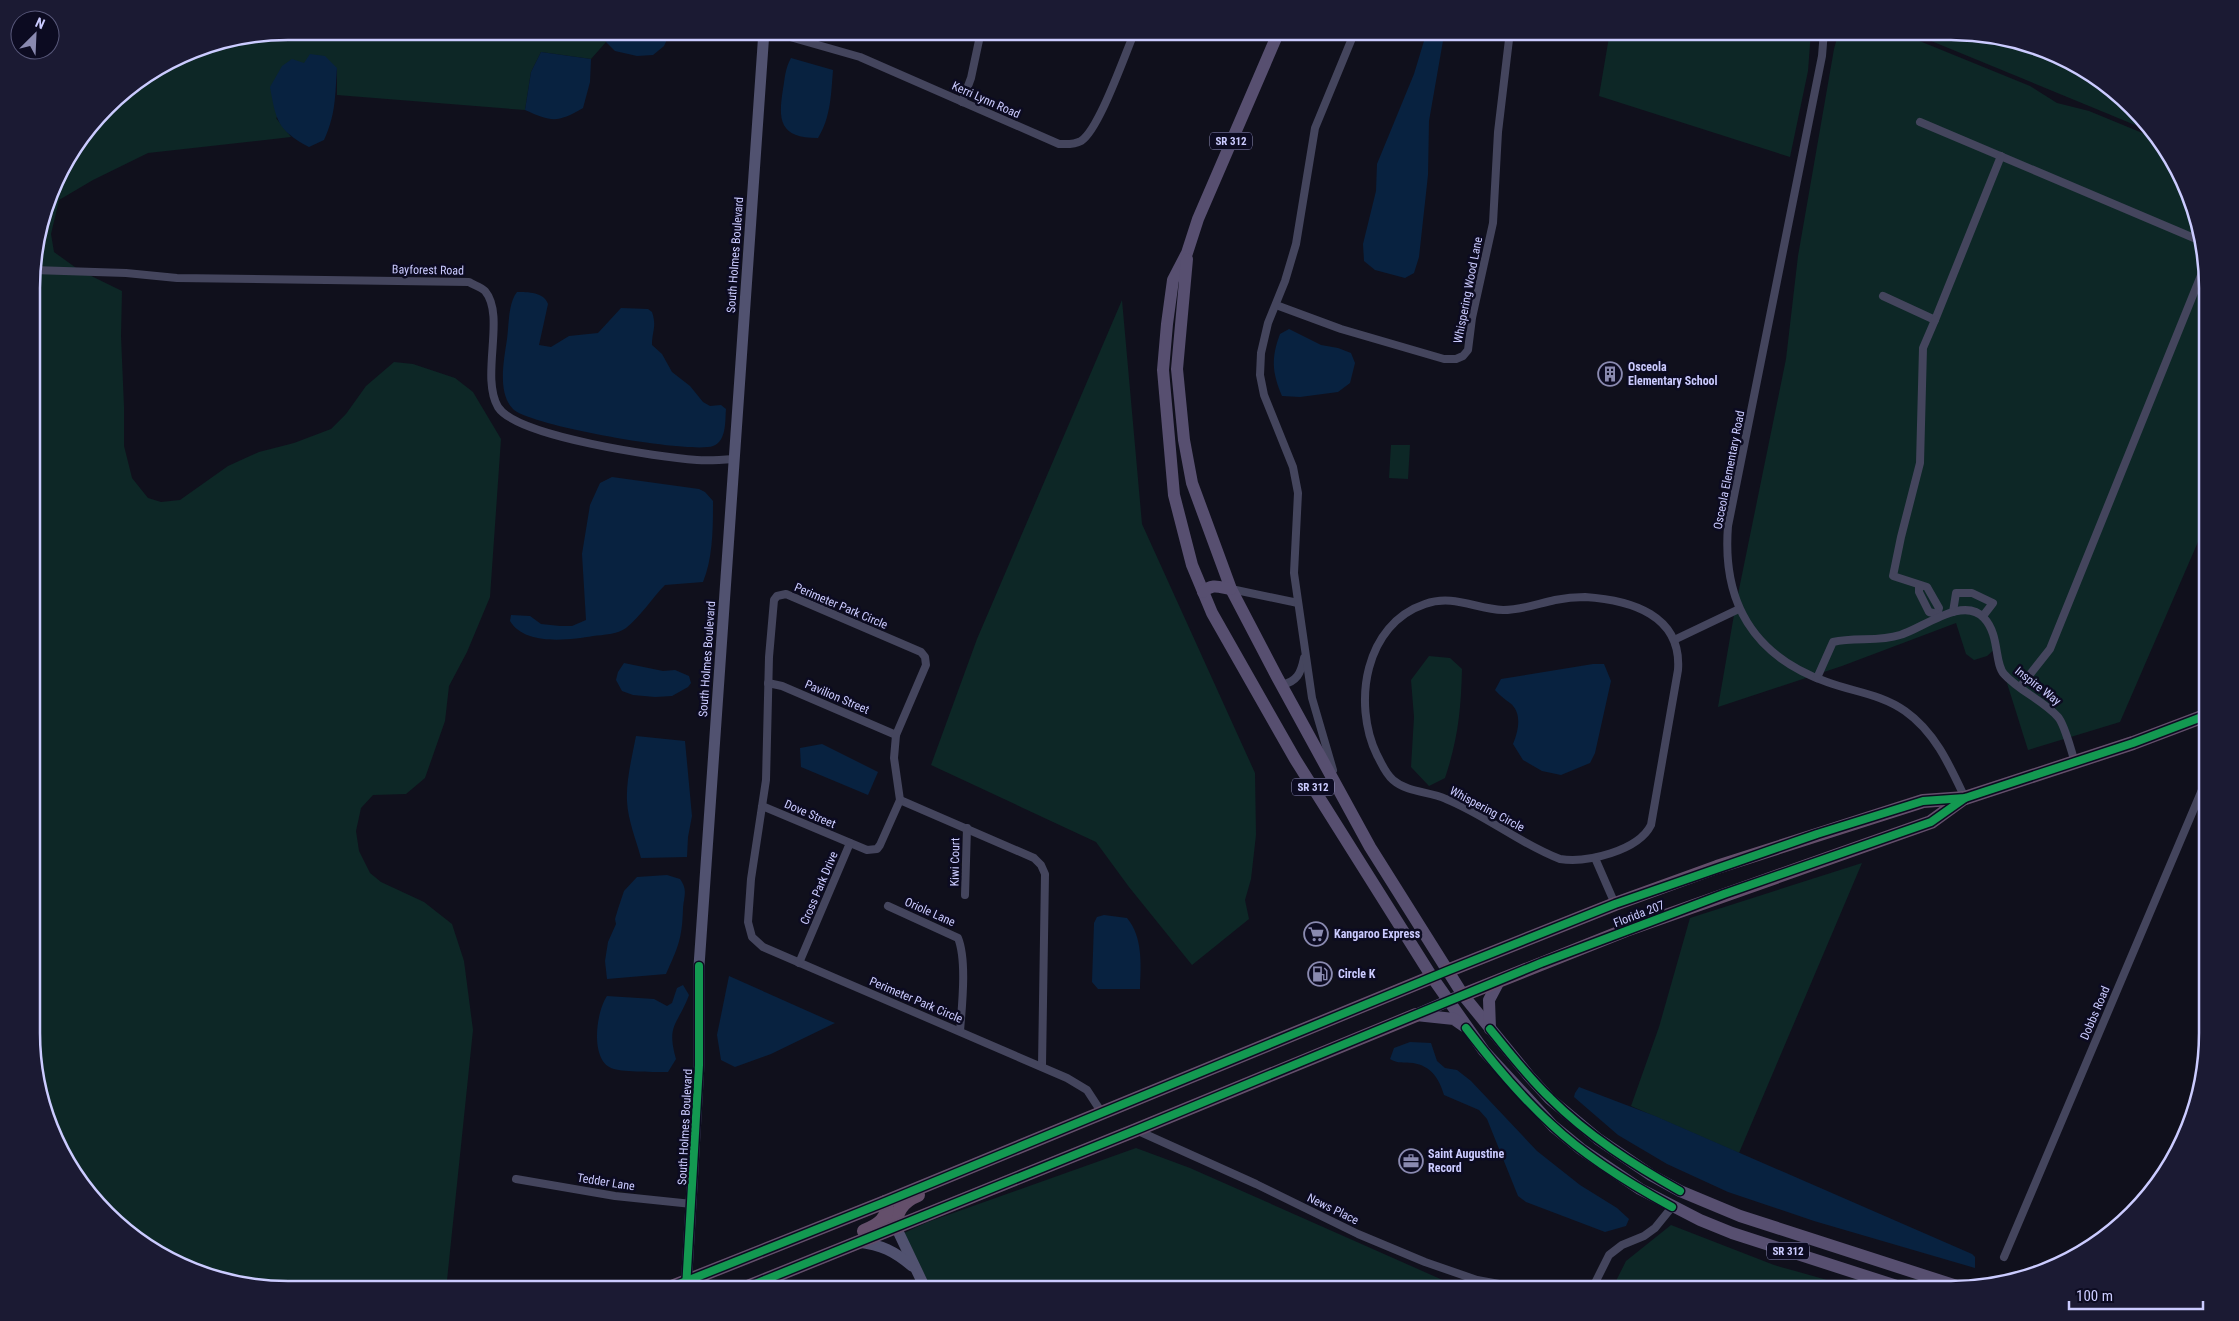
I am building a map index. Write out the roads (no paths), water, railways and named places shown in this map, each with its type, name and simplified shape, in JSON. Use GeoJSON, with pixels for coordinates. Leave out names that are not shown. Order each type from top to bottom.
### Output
{"type":"FeatureCollection","features":[{"type":"Feature","properties":{"kind":"highway"},"geometry":{"type":"LineString","coordinates":[[1447,971],[1615,904],[1760,853],[1923,801],[1965,798],[2199,720]]}},
{"type":"Feature","properties":{"kind":"highway","name":"Florida 207"},"geometry":{"type":"LineString","coordinates":[[1463,995],[1626,930],[1931,822],[1965,798]]}},
{"type":"Feature","properties":{"kind":"highway"},"geometry":{"type":"LineString","coordinates":[[696,1281],[1432,977]]}},
{"type":"Feature","properties":{"kind":"highway"},"geometry":{"type":"LineString","coordinates":[[762,1281],[1416,1015]]}},
{"type":"Feature","properties":{"kind":"highway"},"geometry":{"type":"LineString","coordinates":[[896,1227],[896,1216],[905,1202],[929,1192],[937,1180]]}},
{"type":"Feature","properties":{"kind":"highway"},"geometry":{"type":"LineString","coordinates":[[858,1242],[863,1232],[877,1226],[883,1220],[886,1211],[885,1202]]}},
{"type":"Feature","properties":{"kind":"main road","name":"South Holmes Boulevard"},"geometry":{"type":"LineString","coordinates":[[686,1281],[699,1066],[699,966],[764,40]]}},
{"type":"Feature","properties":{"kind":"main road","name":"SR 312"},"geometry":{"type":"LineString","coordinates":[[1275,40],[1208,195],[1187,253],[1173,280],[1162,370],[1174,495],[1192,565],[1212,613],[1295,759],[1432,977],[1466,1028],[1503,1074],[1552,1126],[1611,1170],[1672,1206],[1732,1232],[1882,1281]]}},
{"type":"Feature","properties":{"kind":"main road","name":"SR 312"},"geometry":{"type":"LineString","coordinates":[[1187,253],[1177,369],[1184,440],[1192,483],[1231,589],[1281,685],[1370,847],[1463,995],[1550,1099],[1598,1139],[1644,1171],[1680,1191],[1750,1220],[1941,1281]]}},
{"type":"Feature","properties":{"kind":"main road"},"geometry":{"type":"LineString","coordinates":[[1203,592],[1209,587],[1214,586],[1231,589]]}},
{"type":"Feature","properties":{"kind":"main road"},"geometry":{"type":"LineString","coordinates":[[1432,977],[1447,971]]}},
{"type":"Feature","properties":{"kind":"main road"},"geometry":{"type":"LineString","coordinates":[[1490,1029],[1489,1000],[1499,980]]}},
{"type":"Feature","properties":{"kind":"main road"},"geometry":{"type":"LineString","coordinates":[[1416,1015],[1463,995]]}},
{"type":"Feature","properties":{"kind":"main road"},"geometry":{"type":"LineString","coordinates":[[1416,1015],[1454,1019],[1466,1028]]}},
{"type":"Feature","properties":{"kind":"main road"},"geometry":{"type":"LineString","coordinates":[[1672,1206],[1682,1201],[1741,1224],[1750,1220]]}},
{"type":"Feature","properties":{"kind":"main road"},"geometry":{"type":"LineString","coordinates":[[896,1227],[921,1281]]}},
{"type":"Feature","properties":{"kind":"main road"},"geometry":{"type":"LineString","coordinates":[[858,1242],[877,1244],[900,1256],[914,1268]]}},
{"type":"Feature","properties":{"kind":"street","name":"Kerri Lynn Road"},"geometry":{"type":"LineString","coordinates":[[800,40],[860,57],[1059,144],[1076,143],[1082,140],[1096,124],[1131,40]]}},
{"type":"Feature","properties":{"kind":"street"},"geometry":{"type":"LineString","coordinates":[[962,102],[971,78],[978,40]]}},
{"type":"Feature","properties":{"kind":"street"},"geometry":{"type":"LineString","coordinates":[[1341,794],[1321,735],[1312,698],[1305,651],[1294,573],[1298,493],[1293,467],[1264,394],[1260,375],[1261,353],[1268,323],[1286,281],[1296,244],[1315,128],[1352,40]]}},
{"type":"Feature","properties":{"kind":"street","name":"Whispering Wood Lane"},"geometry":{"type":"LineString","coordinates":[[1276,305],[1341,328],[1444,359],[1456,359],[1463,356],[1468,350],[1472,318],[1493,223],[1498,132],[1510,40]]}},
{"type":"Feature","properties":{"kind":"street","name":"Osceola Elementary Road"},"geometry":{"type":"LineString","coordinates":[[1823,40],[1822,56],[1728,526],[1727,561],[1739,609],[1770,650],[1796,670],[1882,698],[1916,719],[1937,744],[1965,798]]}},
{"type":"Feature","properties":{"kind":"street"},"geometry":{"type":"LineString","coordinates":[[1920,122],[2194,238]]}},
{"type":"Feature","properties":{"kind":"street"},"geometry":{"type":"LineString","coordinates":[[1937,616],[1929,612],[1919,592],[1919,585],[1893,576],[1900,537],[1920,463],[1923,348],[2001,156]]}},
{"type":"Feature","properties":{"kind":"street","name":"Bayforest Road"},"geometry":{"type":"LineString","coordinates":[[41,270],[126,273],[177,278],[469,282],[485,291],[492,305],[493,393],[499,408],[510,419],[543,431],[625,450],[697,460],[735,459]]}},
{"type":"Feature","properties":{"kind":"street"},"geometry":{"type":"LineString","coordinates":[[2020,687],[2050,649],[2199,281]]}},
{"type":"Feature","properties":{"kind":"street"},"geometry":{"type":"LineString","coordinates":[[1883,296],[1935,320]]}},
{"type":"Feature","properties":{"kind":"street"},"geometry":{"type":"LineString","coordinates":[[1231,589],[1298,603]]}},
{"type":"Feature","properties":{"kind":"street"},"geometry":{"type":"LineString","coordinates":[[1817,678],[1833,642],[1847,639],[1900,636],[1937,616],[1953,612],[1969,610],[1983,616],[1994,603],[1972,593],[1956,593],[1953,612]]}},
{"type":"Feature","properties":{"kind":"street","name":"Perimeter Park Circle"},"geometry":{"type":"LineString","coordinates":[[900,800],[894,758],[896,735],[926,665],[925,657],[921,652],[786,594],[777,596],[774,600],[768,683],[767,764],[751,879],[749,930],[752,936],[763,947],[1067,1078],[1087,1090],[1102,1113]]}},
{"type":"Feature","properties":{"kind":"street","name":"Whispering Circle"},"geometry":{"type":"LineString","coordinates":[[1567,598],[1601,598],[1618,601],[1646,612],[1666,627],[1674,640],[1679,659],[1678,670],[1651,824],[1647,832],[1634,843],[1595,858],[1572,861],[1551,855],[1447,799],[1407,788],[1391,778],[1385,771],[1374,749],[1366,724],[1365,684],[1372,656],[1386,633],[1405,614],[1427,603],[1440,600],[1466,602],[1502,610],[1529,607],[1567,598]]}},
{"type":"Feature","properties":{"kind":"street"},"geometry":{"type":"LineString","coordinates":[[1674,640],[1739,609]]}},
{"type":"Feature","properties":{"kind":"street","name":"Inspire Way"},"geometry":{"type":"LineString","coordinates":[[1983,616],[1993,630],[2003,673],[2058,717],[2075,762]]}},
{"type":"Feature","properties":{"kind":"street"},"geometry":{"type":"LineString","coordinates":[[1281,685],[1289,683],[1301,672],[1305,651]]}},
{"type":"Feature","properties":{"kind":"street","name":"Pavilion Street"},"geometry":{"type":"LineString","coordinates":[[768,683],[782,686],[896,735]]}},
{"type":"Feature","properties":{"kind":"street","name":"Dobbs Road"},"geometry":{"type":"LineString","coordinates":[[2004,1257],[2199,797]]}},
{"type":"Feature","properties":{"kind":"street"},"geometry":{"type":"LineString","coordinates":[[900,800],[1034,858],[1041,865],[1045,874],[1042,1066]]}},
{"type":"Feature","properties":{"kind":"street","name":"Cross Park Drive"},"geometry":{"type":"LineString","coordinates":[[799,963],[850,843],[867,850],[877,849],[900,800]]}},
{"type":"Feature","properties":{"kind":"street","name":"Dove Street"},"geometry":{"type":"LineString","coordinates":[[762,806],[850,843]]}},
{"type":"Feature","properties":{"kind":"street","name":"Kiwi Court"},"geometry":{"type":"LineString","coordinates":[[965,896],[967,828]]}},
{"type":"Feature","properties":{"kind":"street"},"geometry":{"type":"LineString","coordinates":[[1595,858],[1615,904]]}},
{"type":"Feature","properties":{"kind":"street","name":"Oriole Lane"},"geometry":{"type":"LineString","coordinates":[[888,906],[958,938],[962,947],[960,1031]]}},
{"type":"Feature","properties":{"kind":"street","name":"News Place"},"geometry":{"type":"LineString","coordinates":[[1136,1130],[1264,1188],[1358,1234],[1425,1262],[1483,1281]]}},
{"type":"Feature","properties":{"kind":"street","name":"Tedder Lane"},"geometry":{"type":"LineString","coordinates":[[516,1179],[615,1196],[692,1204]]}},
{"type":"Feature","properties":{"kind":"street"},"geometry":{"type":"LineString","coordinates":[[1596,1281],[1609,1255],[1622,1245],[1644,1236],[1655,1228],[1672,1206]]}},
{"type":"Feature","properties":{"kind":"water"},"geometry":{"type":"Polygon","coordinates":[[[606,40],[667,40],[664,46],[653,55],[637,56],[615,51],[606,40]]]}},
{"type":"Feature","properties":{"kind":"water"},"geometry":{"type":"Polygon","coordinates":[[[1424,40],[1443,40],[1429,121],[1428,175],[1419,257],[1414,273],[1405,278],[1375,270],[1364,261],[1363,244],[1376,191],[1377,164],[1414,74],[1424,40]]]}},
{"type":"Feature","properties":{"kind":"water"},"geometry":{"type":"Polygon","coordinates":[[[541,52],[591,59],[590,82],[583,108],[567,116],[554,119],[548,119],[525,110],[531,72],[541,52]]]}},
{"type":"Feature","properties":{"kind":"water"},"geometry":{"type":"Polygon","coordinates":[[[310,54],[325,56],[337,68],[334,104],[328,131],[324,140],[309,147],[290,135],[280,123],[274,108],[270,87],[282,66],[292,59],[304,63],[310,54]]]}},
{"type":"Feature","properties":{"kind":"water"},"geometry":{"type":"Polygon","coordinates":[[[791,58],[833,70],[828,114],[818,138],[795,135],[788,131],[784,125],[781,100],[791,58]]]}},
{"type":"Feature","properties":{"kind":"water"},"geometry":{"type":"Polygon","coordinates":[[[517,292],[539,295],[546,300],[548,304],[539,345],[551,347],[569,336],[598,333],[621,308],[648,309],[652,312],[654,322],[652,345],[662,354],[672,372],[690,386],[703,402],[710,406],[721,405],[726,409],[721,440],[713,446],[699,447],[675,446],[611,437],[548,423],[526,416],[513,409],[505,394],[503,376],[510,308],[517,292]]]}},
{"type":"Feature","properties":{"kind":"water"},"geometry":{"type":"Polygon","coordinates":[[[1289,329],[1321,345],[1351,353],[1355,363],[1350,383],[1338,392],[1300,397],[1282,396],[1276,380],[1274,358],[1280,334],[1289,329]]]}},
{"type":"Feature","properties":{"kind":"water"},"geometry":{"type":"Polygon","coordinates":[[[612,477],[699,489],[705,492],[713,501],[711,553],[703,582],[665,585],[642,613],[626,628],[615,633],[560,640],[537,638],[517,629],[510,621],[511,615],[530,616],[541,624],[560,626],[572,626],[586,620],[582,554],[590,505],[600,483],[612,477]]]}},
{"type":"Feature","properties":{"kind":"water"},"geometry":{"type":"Polygon","coordinates":[[[624,663],[663,671],[675,670],[689,676],[691,683],[688,687],[672,696],[633,695],[622,691],[616,680],[618,672],[624,663]]]}},
{"type":"Feature","properties":{"kind":"water"},"geometry":{"type":"Polygon","coordinates":[[[1593,664],[1604,664],[1611,681],[1595,753],[1590,763],[1561,775],[1542,771],[1523,760],[1513,744],[1518,728],[1517,712],[1495,690],[1501,679],[1593,664]]]}},
{"type":"Feature","properties":{"kind":"water"},"geometry":{"type":"Polygon","coordinates":[[[636,736],[685,741],[692,816],[687,857],[641,858],[627,801],[628,777],[636,736]]]}},
{"type":"Feature","properties":{"kind":"water"},"geometry":{"type":"Polygon","coordinates":[[[822,744],[878,772],[868,795],[801,767],[800,748],[822,744]]]}},
{"type":"Feature","properties":{"kind":"water"},"geometry":{"type":"Polygon","coordinates":[[[667,875],[680,879],[685,893],[682,928],[676,950],[666,974],[607,979],[605,961],[608,942],[616,924],[615,919],[624,891],[637,877],[667,875]]]}},
{"type":"Feature","properties":{"kind":"water"},"geometry":{"type":"Polygon","coordinates":[[[1104,915],[1127,918],[1136,934],[1140,952],[1140,989],[1098,989],[1092,982],[1094,923],[1097,917],[1104,915]]]}},
{"type":"Feature","properties":{"kind":"water"},"geometry":{"type":"Polygon","coordinates":[[[729,976],[835,1023],[771,1054],[735,1067],[721,1060],[717,1035],[729,976]]]}},
{"type":"Feature","properties":{"kind":"water"},"geometry":{"type":"Polygon","coordinates":[[[683,985],[689,995],[673,1031],[672,1038],[676,1059],[668,1072],[619,1070],[606,1065],[601,1057],[597,1036],[600,1013],[607,996],[654,999],[667,1006],[672,1003],[677,988],[683,985]]]}},
{"type":"Feature","properties":{"kind":"water"},"geometry":{"type":"Polygon","coordinates":[[[1410,1042],[1431,1043],[1437,1061],[1445,1068],[1457,1070],[1471,1081],[1537,1151],[1580,1185],[1617,1208],[1629,1219],[1626,1226],[1605,1232],[1526,1202],[1518,1196],[1487,1119],[1479,1110],[1444,1095],[1437,1078],[1425,1067],[1390,1059],[1394,1048],[1410,1042]]]}},
{"type":"Feature","properties":{"kind":"water"},"geometry":{"type":"Polygon","coordinates":[[[1579,1087],[1655,1116],[1972,1254],[1975,1257],[1975,1268],[1814,1221],[1728,1192],[1667,1164],[1618,1135],[1574,1097],[1579,1087]]]}},
{"type":"Feature","properties":{"kind":"place","name":"Osceola Elementary School"},"geometry":{"type":"Point","coordinates":[1610,374]}},
{"type":"Feature","properties":{"kind":"place","name":"Kangaroo Express"},"geometry":{"type":"Point","coordinates":[1316,934]}},
{"type":"Feature","properties":{"kind":"place","name":"Circle K"},"geometry":{"type":"Point","coordinates":[1320,974]}},
{"type":"Feature","properties":{"kind":"place","name":"Saint Augustine Record"},"geometry":{"type":"Point","coordinates":[1411,1161]}}]}
